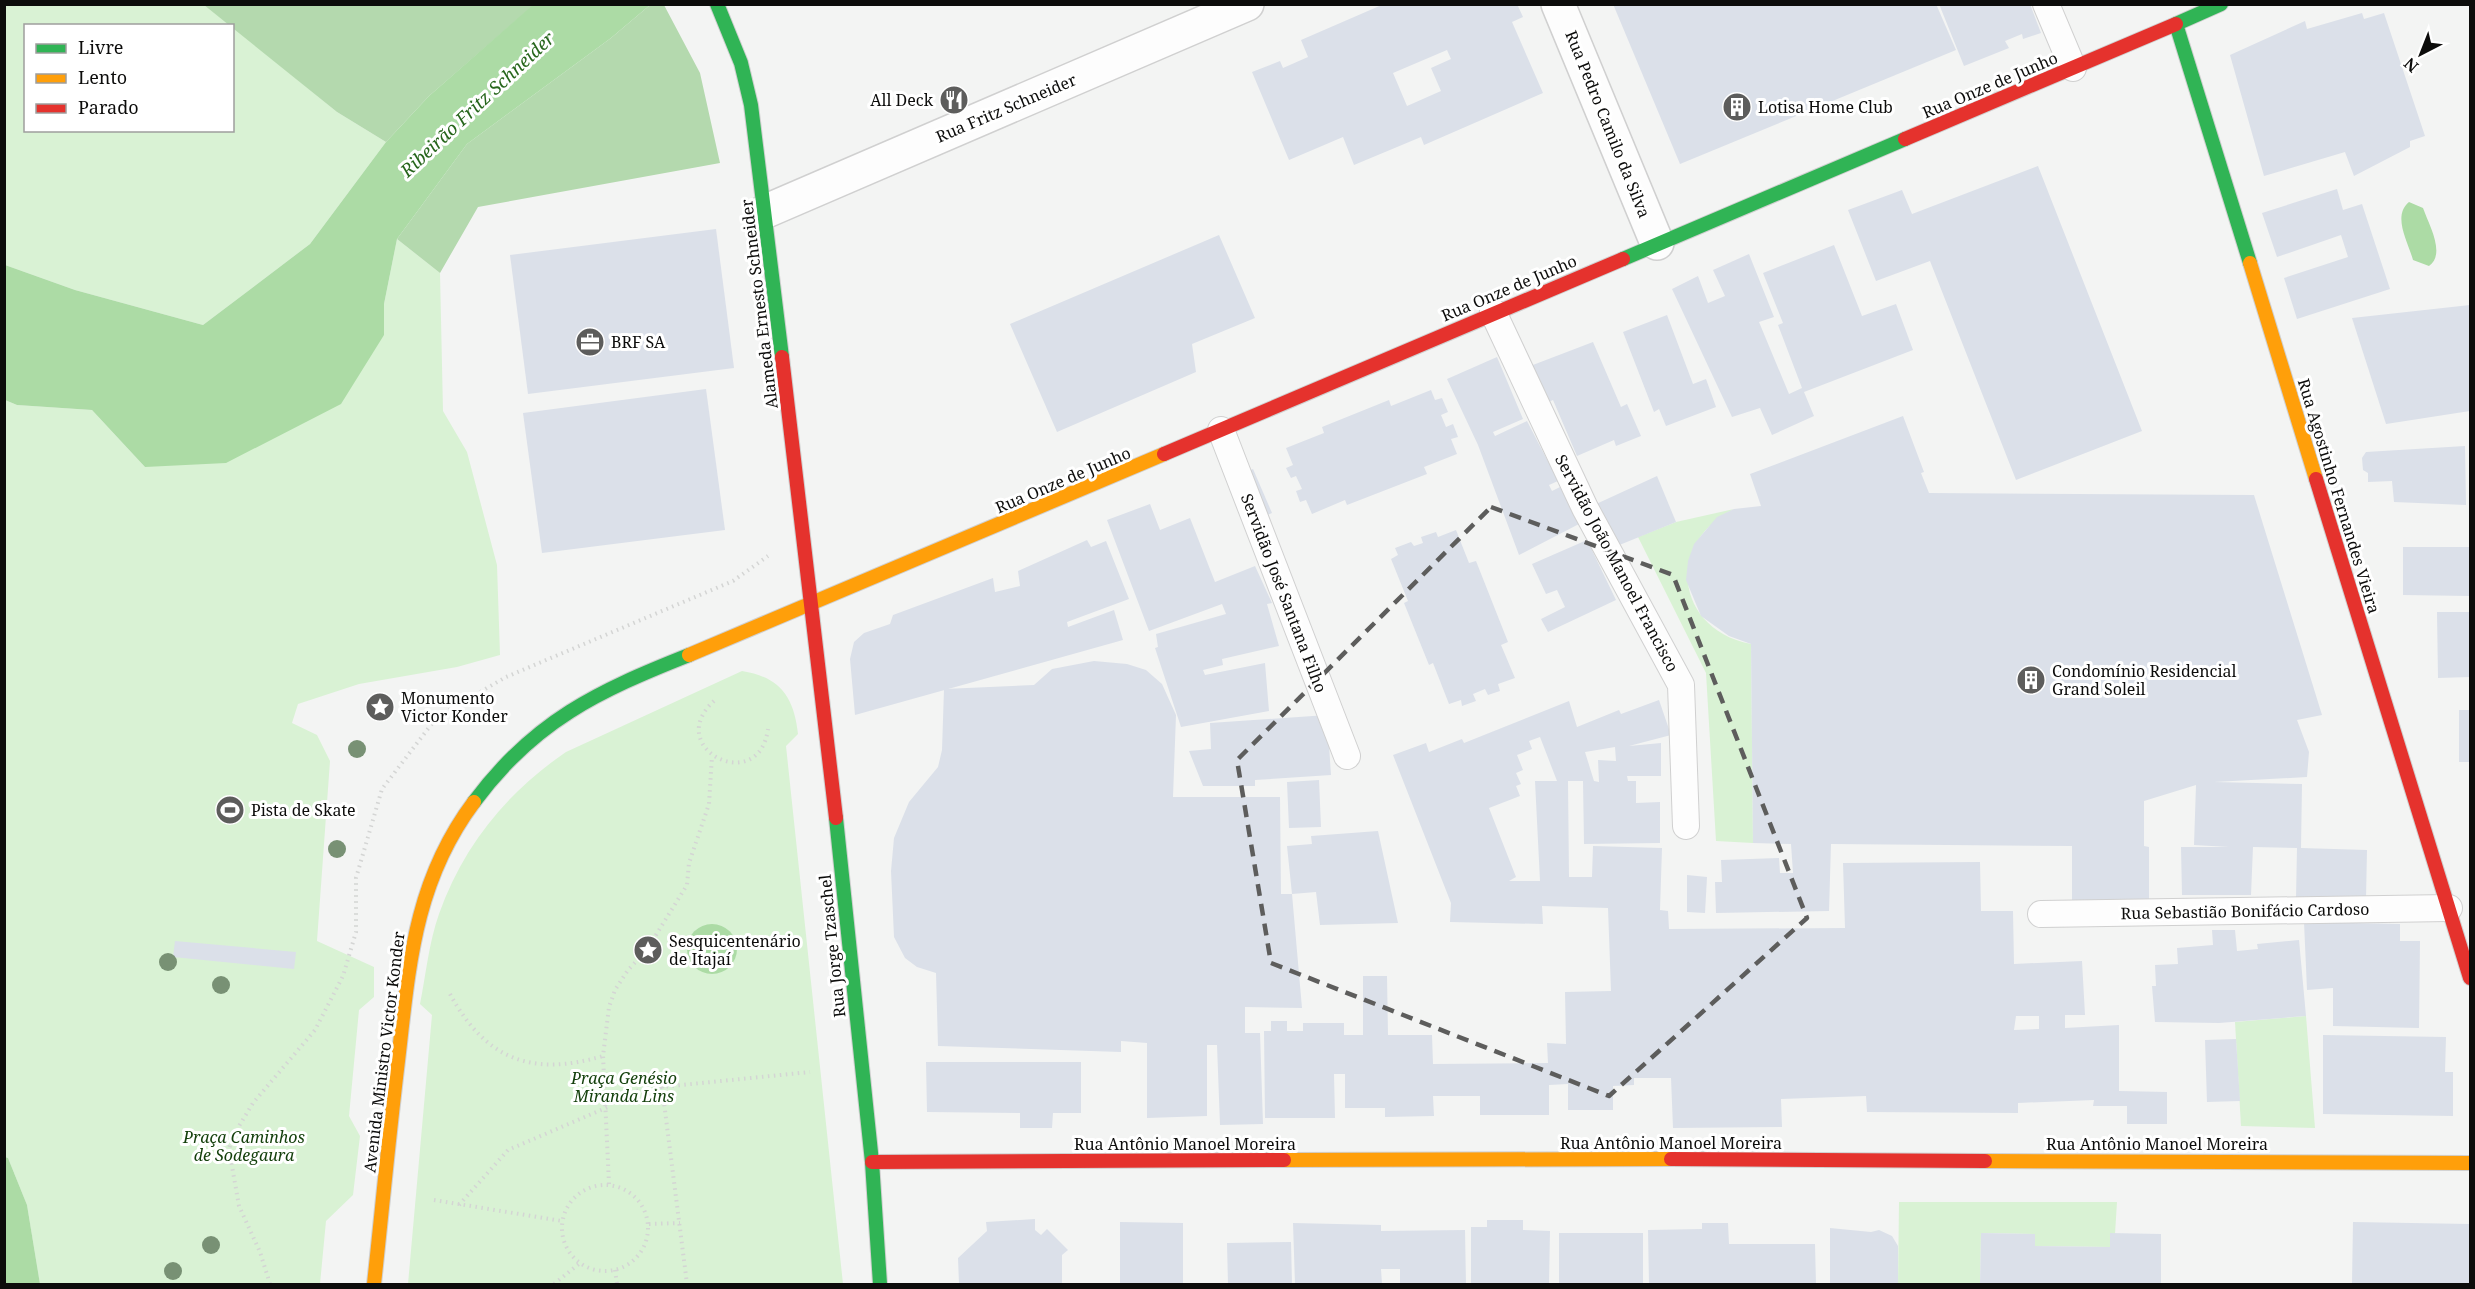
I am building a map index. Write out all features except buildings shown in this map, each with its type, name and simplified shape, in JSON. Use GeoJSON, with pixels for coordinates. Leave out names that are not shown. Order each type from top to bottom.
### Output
{"type":"FeatureCollection","features":[{"type":"Feature","properties":{"kind":"main road","name":"Alameda Ernesto Schneider"},"geometry":{"type":"LineString","coordinates":[[717,4],[741,63],[751,105],[812,605]]}},
{"type":"Feature","properties":{"kind":"main road","name":"Rua Onze de Junho"},"geometry":{"type":"LineString","coordinates":[[812,605],[1493,312],[2221,4]]}},
{"type":"Feature","properties":{"kind":"main road","name":"Rua Agostinho Fernandes Vieira"},"geometry":{"type":"LineString","coordinates":[[2176,24],[2470,978]]}},
{"type":"Feature","properties":{"kind":"main road","name":"Rua Jorge Tzaschel"},"geometry":{"type":"LineString","coordinates":[[812,605],[872,1162],[880,1284]]}},
{"type":"Feature","properties":{"kind":"main road","name":"Avenida Ministro Victor Konder"},"geometry":{"type":"LineString","coordinates":[[374,1284],[406,985],[418,916],[434,868],[462,817],[498,770],[554,720],[599,695],[812,605]]}},
{"type":"Feature","properties":{"kind":"main road","name":"Rua Antônio Manoel Moreira"},"geometry":{"type":"LineString","coordinates":[[872,1162],[1621,1159],[2470,1163]]}},
{"type":"Feature","properties":{"kind":"street","name":"Rua Fritz Schneider"},"geometry":{"type":"LineString","coordinates":[[764,212],[1246,4]]}},
{"type":"Feature","properties":{"kind":"street","name":"Rua Pedro Camilo da Silva"},"geometry":{"type":"LineString","coordinates":[[1558,4],[1657,243]]}},
{"type":"Feature","properties":{"kind":"lane"},"geometry":{"type":"LineString","coordinates":[[2046,4],[2073,68]]}},
{"type":"Feature","properties":{"kind":"lane","name":"Servidão João Manoel Francisco"},"geometry":{"type":"LineString","coordinates":[[1493,312],[1585,508],[1681,685],[1686,826]]}},
{"type":"Feature","properties":{"kind":"lane","name":"Servidão José Santana Filho"},"geometry":{"type":"LineString","coordinates":[[1221,430],[1347,756]]}},
{"type":"Feature","properties":{"kind":"lane","name":"Rua Sebastião Bonifácio Cardoso"},"geometry":{"type":"LineString","coordinates":[[2041,914],[2449,908]]}},
{"type":"Feature","properties":{"kind":"path"},"geometry":{"type":"LineString","coordinates":[[270,1284],[260,1252],[239,1206],[229,1149],[232,1136],[253,1103],[315,1029],[343,976],[356,932],[356,878],[382,789],[437,717],[506,677],[733,581],[767,557],[771,551]]}},
{"type":"Feature","properties":{"kind":"path"},"geometry":{"type":"LineString","coordinates":[[714,701],[706,709],[699,729],[700,740],[712,756],[733,764],[744,762],[762,748],[768,729]]}},
{"type":"Feature","properties":{"kind":"path"},"geometry":{"type":"LineString","coordinates":[[609,1184],[608,1107],[603,1056],[606,1025],[615,990],[628,970],[646,951],[687,885],[689,863],[709,804],[712,756]]}},
{"type":"Feature","properties":{"kind":"path"},"geometry":{"type":"LineString","coordinates":[[450,994],[472,1029],[487,1043],[514,1058],[543,1066],[574,1065],[603,1056]]}},
{"type":"Feature","properties":{"kind":"path"},"geometry":{"type":"LineString","coordinates":[[607,1095],[810,1072]]}},
{"type":"Feature","properties":{"kind":"path"},"geometry":{"type":"LineString","coordinates":[[662,1087],[687,1284]]}},
{"type":"Feature","properties":{"kind":"path"},"geometry":{"type":"LineString","coordinates":[[459,1205],[508,1150],[608,1107]]}},
{"type":"Feature","properties":{"kind":"path"},"geometry":{"type":"LineString","coordinates":[[609,1184],[624,1188],[636,1197],[645,1209],[649,1224],[644,1248],[627,1266],[615,1270],[591,1268],[580,1263],[565,1244],[562,1221],[566,1208],[584,1190],[609,1184]]}},
{"type":"Feature","properties":{"kind":"path"},"geometry":{"type":"LineString","coordinates":[[434,1200],[562,1221]]}},
{"type":"Feature","properties":{"kind":"path"},"geometry":{"type":"LineString","coordinates":[[649,1224],[680,1223]]}},
{"type":"Feature","properties":{"kind":"path"},"geometry":{"type":"LineString","coordinates":[[554,1284],[580,1263]]}},
{"type":"Feature","properties":{"kind":"path"},"geometry":{"type":"LineString","coordinates":[[615,1270],[617,1284]]}},
{"type":"Feature","properties":{"kind":"highlighted area"},"geometry":{"type":"Polygon","coordinates":[[[1491,507],[1673,575],[1807,918],[1609,1096],[1271,963],[1237,760],[1491,507]]]}},
{"type":"Feature","properties":{"kind":"green space"},"geometry":{"type":"Polygon","coordinates":[[[5,5],[204,5],[229,24],[24,24],[24,132],[234,132],[234,28],[337,112],[386,142],[310,244],[203,325],[75,290],[5,265],[5,5]]]}},
{"type":"Feature","properties":{"kind":"green space","name":"Praça Caminhos de Sodegaura"},"geometry":{"type":"Polygon","coordinates":[[[397,239],[440,273],[443,411],[467,452],[497,565],[500,655],[457,667],[359,684],[298,704],[292,723],[317,735],[330,761],[317,941],[374,967],[374,997],[359,1010],[349,1116],[360,1136],[353,1195],[326,1221],[320,1284],[40,1284],[27,1205],[8,1158],[5,1157],[5,400],[17,405],[92,410],[145,467],[384,335],[384,304],[397,239]]]}},
{"type":"Feature","properties":{"kind":"green space"},"geometry":{"type":"Polygon","coordinates":[[[1734,509],[1712,524],[1697,542],[1689,563],[1688,584],[1694,604],[1707,621],[1726,635],[1751,644],[1753,843],[1716,841],[1706,673],[1638,537],[1676,522],[1734,509]]]}},
{"type":"Feature","properties":{"kind":"green space","name":"Praça Genésio Miranda Lins"},"geometry":{"type":"Polygon","coordinates":[[[742,671],[766,678],[783,691],[789,699],[796,721],[798,734],[786,746],[843,1284],[408,1284],[432,1015],[420,1004],[430,947],[439,914],[461,866],[489,822],[506,803],[566,752],[742,671]]]}},
{"type":"Feature","properties":{"kind":"green space"},"geometry":{"type":"Polygon","coordinates":[[[2306,1016],[2315,1128],[2241,1126],[2235,1022],[2306,1016]]]}},
{"type":"Feature","properties":{"kind":"green space"},"geometry":{"type":"Polygon","coordinates":[[[1899,1202],[2117,1202],[2115,1234],[2110,1234],[2110,1247],[2035,1246],[2035,1234],[1981,1233],[1980,1284],[1898,1284],[1899,1202]]]}},
{"type":"Feature","properties":{"kind":"shaded area"},"geometry":{"type":"Polygon","coordinates":[[[204,5],[534,5],[429,96],[386,142],[337,112],[234,29],[234,24],[228,24],[204,5]]]}},
{"type":"Feature","properties":{"kind":"shaded area"},"geometry":{"type":"Polygon","coordinates":[[[650,5],[664,5],[700,73],[720,163],[478,207],[440,273],[397,239],[467,144],[611,38],[650,5]]]}},
{"type":"Feature","properties":{"kind":"water","name":"Ribeirão Fritz Schneider"},"geometry":{"type":"Polygon","coordinates":[[[534,4],[650,5],[611,38],[467,144],[397,239],[384,304],[384,335],[341,404],[226,463],[145,467],[92,410],[17,405],[5,400],[5,265],[75,290],[203,325],[310,244],[386,142],[429,96],[534,4]]]}},
{"type":"Feature","properties":{"kind":"water"},"geometry":{"type":"Polygon","coordinates":[[[2409,202],[2423,208],[2435,239],[2436,254],[2429,266],[2413,260],[2405,237],[2401,222],[2404,208],[2409,202]]]}},
{"type":"Feature","properties":{"kind":"water"},"geometry":{"type":"Polygon","coordinates":[[[717,924],[730,931],[736,939],[736,959],[730,967],[722,973],[707,974],[694,967],[688,959],[687,944],[694,931],[702,925],[717,924]]]}},
{"type":"Feature","properties":{"kind":"water"},"geometry":{"type":"Polygon","coordinates":[[[5,1157],[8,1158],[27,1205],[40,1284],[5,1284],[5,1157]]]}},
{"type":"Feature","properties":{"kind":"traffic: fast"},"geometry":{"type":"LineString","coordinates":[[717,4],[741,63],[751,105],[782,357]]}},
{"type":"Feature","properties":{"kind":"traffic: fast"},"geometry":{"type":"LineString","coordinates":[[2221,4],[2176,24],[2250,263]]}},
{"type":"Feature","properties":{"kind":"traffic: fast"},"geometry":{"type":"LineString","coordinates":[[1623,259],[1905,139]]}},
{"type":"Feature","properties":{"kind":"traffic: fast"},"geometry":{"type":"LineString","coordinates":[[474,802],[520,750],[544,729],[597,696],[689,655]]}},
{"type":"Feature","properties":{"kind":"traffic: fast"},"geometry":{"type":"LineString","coordinates":[[836,818],[872,1162],[880,1284]]}},
{"type":"Feature","properties":{"kind":"traffic: slow"},"geometry":{"type":"LineString","coordinates":[[2250,263],[2316,479]]}},
{"type":"Feature","properties":{"kind":"traffic: slow"},"geometry":{"type":"LineString","coordinates":[[689,655],[1164,454]]}},
{"type":"Feature","properties":{"kind":"traffic: slow"},"geometry":{"type":"LineString","coordinates":[[374,1284],[411,958],[426,894],[438,863],[454,832],[474,802]]}},
{"type":"Feature","properties":{"kind":"traffic: slow"},"geometry":{"type":"LineString","coordinates":[[1284,1160],[1671,1159]]}},
{"type":"Feature","properties":{"kind":"traffic: slow"},"geometry":{"type":"LineString","coordinates":[[1985,1161],[2470,1163]]}},
{"type":"Feature","properties":{"kind":"traffic: jam"},"geometry":{"type":"LineString","coordinates":[[1905,139],[2176,24]]}},
{"type":"Feature","properties":{"kind":"traffic: jam"},"geometry":{"type":"LineString","coordinates":[[1164,454],[1623,259]]}},
{"type":"Feature","properties":{"kind":"traffic: jam"},"geometry":{"type":"LineString","coordinates":[[782,357],[836,818]]}},
{"type":"Feature","properties":{"kind":"traffic: jam"},"geometry":{"type":"LineString","coordinates":[[2316,479],[2470,978]]}},
{"type":"Feature","properties":{"kind":"traffic: jam"},"geometry":{"type":"LineString","coordinates":[[1671,1159],[1985,1161]]}},
{"type":"Feature","properties":{"kind":"traffic: jam"},"geometry":{"type":"LineString","coordinates":[[872,1162],[1284,1160]]}},
{"type":"Feature","properties":{"kind":"place","name":"All Deck"},"geometry":{"type":"Point","coordinates":[954,100]}},
{"type":"Feature","properties":{"kind":"place","name":"Lotisa Home Club"},"geometry":{"type":"Point","coordinates":[1737,107]}},
{"type":"Feature","properties":{"kind":"place","name":"BRF SA"},"geometry":{"type":"Point","coordinates":[590,342]}},
{"type":"Feature","properties":{"kind":"place","name":"Condomínio Residencial Grand Soleil"},"geometry":{"type":"Point","coordinates":[2031,680]}},
{"type":"Feature","properties":{"kind":"place","name":"Monumento Victor Konder"},"geometry":{"type":"Point","coordinates":[380,707]}},
{"type":"Feature","properties":{"kind":"place","name":"Pista de Skate"},"geometry":{"type":"Point","coordinates":[230,810]}},
{"type":"Feature","properties":{"kind":"place","name":"Sesquicentenário de Itajaí"},"geometry":{"type":"Point","coordinates":[648,950]}}]}
